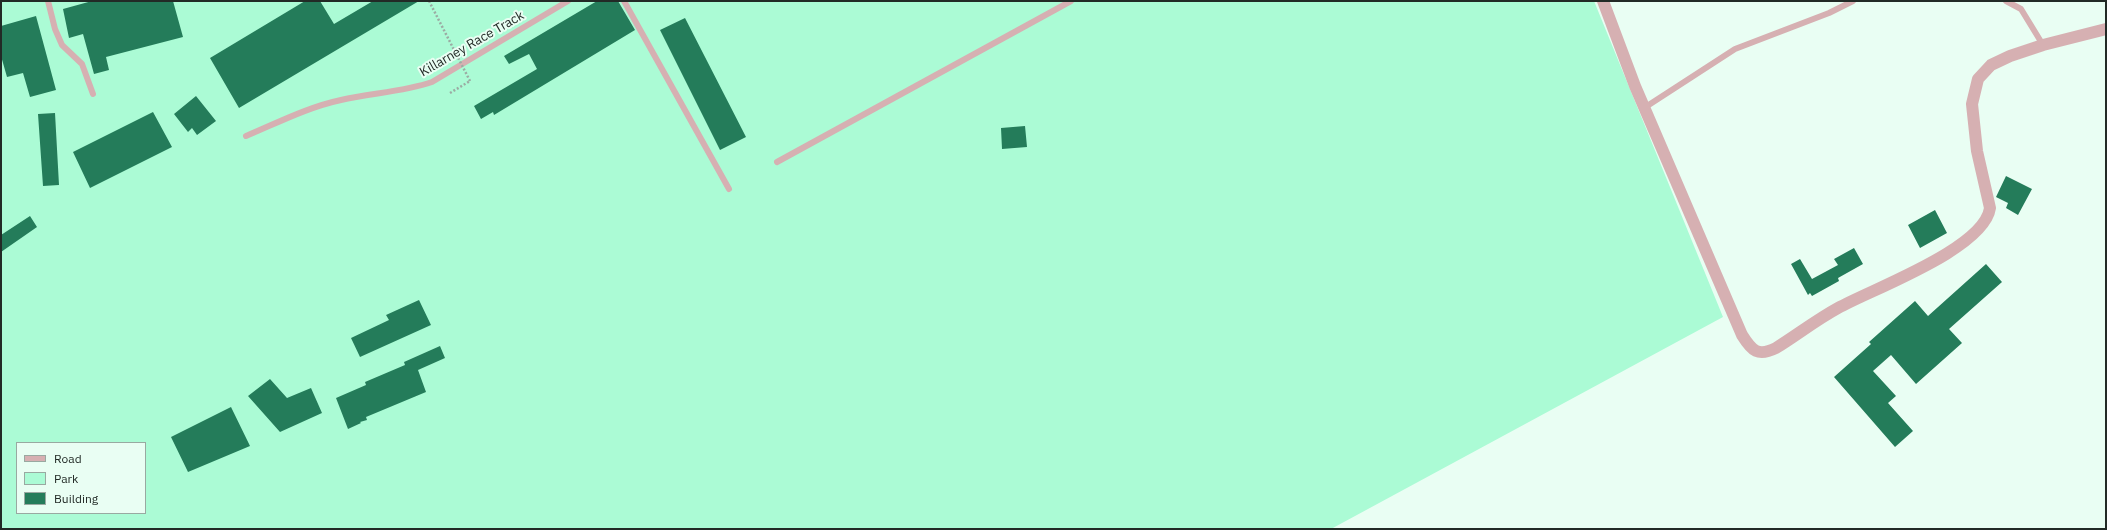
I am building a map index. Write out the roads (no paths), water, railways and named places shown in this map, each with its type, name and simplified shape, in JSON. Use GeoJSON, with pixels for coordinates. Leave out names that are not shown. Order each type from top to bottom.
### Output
{"type":"FeatureCollection","features":[{"type":"Feature","properties":{"kind":"street"},"geometry":{"type":"LineString","coordinates":[[1603,1],[1644,108],[1742,335],[1753,350],[1767,353],[1838,308],[1939,260],[1957,247],[1983,223],[1989,214],[1990,208],[1977,151],[1972,104],[1978,79],[1992,65],[2010,56],[2043,45],[2106,29]]}},
{"type":"Feature","properties":{"kind":"lane"},"geometry":{"type":"LineString","coordinates":[[48,1],[55,29],[62,45],[82,64],[93,94]]}},
{"type":"Feature","properties":{"kind":"lane","name":"Killarney Race Track"},"geometry":{"type":"LineString","coordinates":[[246,136],[314,107],[341,100],[416,88],[432,82],[568,1]]}},
{"type":"Feature","properties":{"kind":"lane"},"geometry":{"type":"LineString","coordinates":[[624,1],[730,189]]}},
{"type":"Feature","properties":{"kind":"lane"},"geometry":{"type":"LineString","coordinates":[[777,162],[1072,1]]}},
{"type":"Feature","properties":{"kind":"lane"},"geometry":{"type":"LineString","coordinates":[[1644,108],[1735,49],[1829,13],[1852,1]]}},
{"type":"Feature","properties":{"kind":"lane"},"geometry":{"type":"LineString","coordinates":[[2006,1],[2021,9],[2043,45]]}}]}
